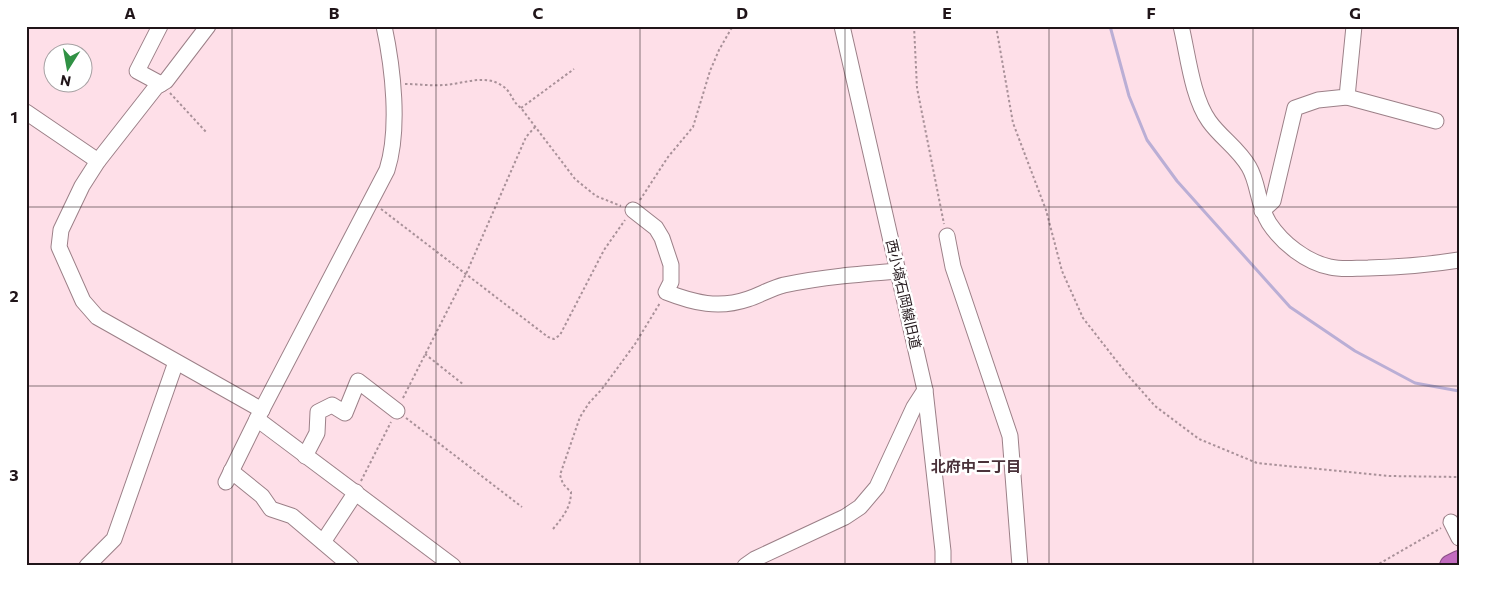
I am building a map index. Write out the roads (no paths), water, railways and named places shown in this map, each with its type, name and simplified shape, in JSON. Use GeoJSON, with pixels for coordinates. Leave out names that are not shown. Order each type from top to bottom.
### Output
{"type":"FeatureCollection","features":[{"type":"Feature","properties":{"kind":"highway"},"geometry":{"type":"LineString","coordinates":[[1451,566],[1459,562]]}},
{"type":"Feature","properties":{"kind":"street"},"geometry":{"type":"LineString","coordinates":[[160,26],[138,71],[161,84]]}},
{"type":"Feature","properties":{"kind":"street"},"geometry":{"type":"LineString","coordinates":[[208,26],[166,80],[156,87],[98,161],[75,199],[62,230],[59,247],[83,301],[96,317],[176,362],[259,414],[305,456],[356,492],[453,566]]}},
{"type":"Feature","properties":{"kind":"street"},"geometry":{"type":"LineString","coordinates":[[351,566],[292,516],[271,510],[262,496],[229,477],[259,414],[387,170],[392,154],[395,118],[384,26]]}},
{"type":"Feature","properties":{"kind":"street","name":"西小塙石岡線旧道"},"geometry":{"type":"LineString","coordinates":[[842,26],[925,390],[943,551],[943,566]]}},
{"type":"Feature","properties":{"kind":"street"},"geometry":{"type":"LineString","coordinates":[[1181,26],[1195,87],[1202,108],[1214,128],[1236,148],[1252,172],[1262,211],[1278,236],[1301,254],[1330,267],[1410,267],[1459,260]]}},
{"type":"Feature","properties":{"kind":"street"},"geometry":{"type":"LineString","coordinates":[[1348,97],[1354,26]]}},
{"type":"Feature","properties":{"kind":"street"},"geometry":{"type":"LineString","coordinates":[[1262,211],[1273,201],[1295,108],[1318,100],[1348,97],[1436,121]]}},
{"type":"Feature","properties":{"kind":"street"},"geometry":{"type":"LineString","coordinates":[[26,112],[98,161]]}},
{"type":"Feature","properties":{"kind":"street"},"geometry":{"type":"LineString","coordinates":[[633,210],[656,228],[662,238],[671,265],[671,282],[666,292],[689,301],[704,304],[727,304],[746,300],[781,286],[825,278],[898,271]]}},
{"type":"Feature","properties":{"kind":"street"},"geometry":{"type":"LineString","coordinates":[[947,236],[953,267],[1010,436],[1020,566]]}},
{"type":"Feature","properties":{"kind":"street"},"geometry":{"type":"LineString","coordinates":[[87,566],[114,539],[176,362]]}},
{"type":"Feature","properties":{"kind":"street"},"geometry":{"type":"LineString","coordinates":[[305,456],[317,434],[318,412],[332,405],[345,412],[358,382],[396,411]]}},
{"type":"Feature","properties":{"kind":"street"},"geometry":{"type":"LineString","coordinates":[[745,566],[755,559],[845,517],[860,507],[877,487],[914,407],[925,390]]}},
{"type":"Feature","properties":{"kind":"street"},"geometry":{"type":"LineString","coordinates":[[323,542],[356,492]]}},
{"type":"Feature","properties":{"kind":"waterway"},"geometry":{"type":"LineString","coordinates":[[1110,26],[1129,96],[1147,140],[1177,181],[1290,307],[1355,351],[1415,383],[1459,391]]}},
{"type":"Feature","properties":{"kind":"district","name":"北府中二丁目"},"geometry":{"type":"Point","coordinates":[976,466]}}]}
